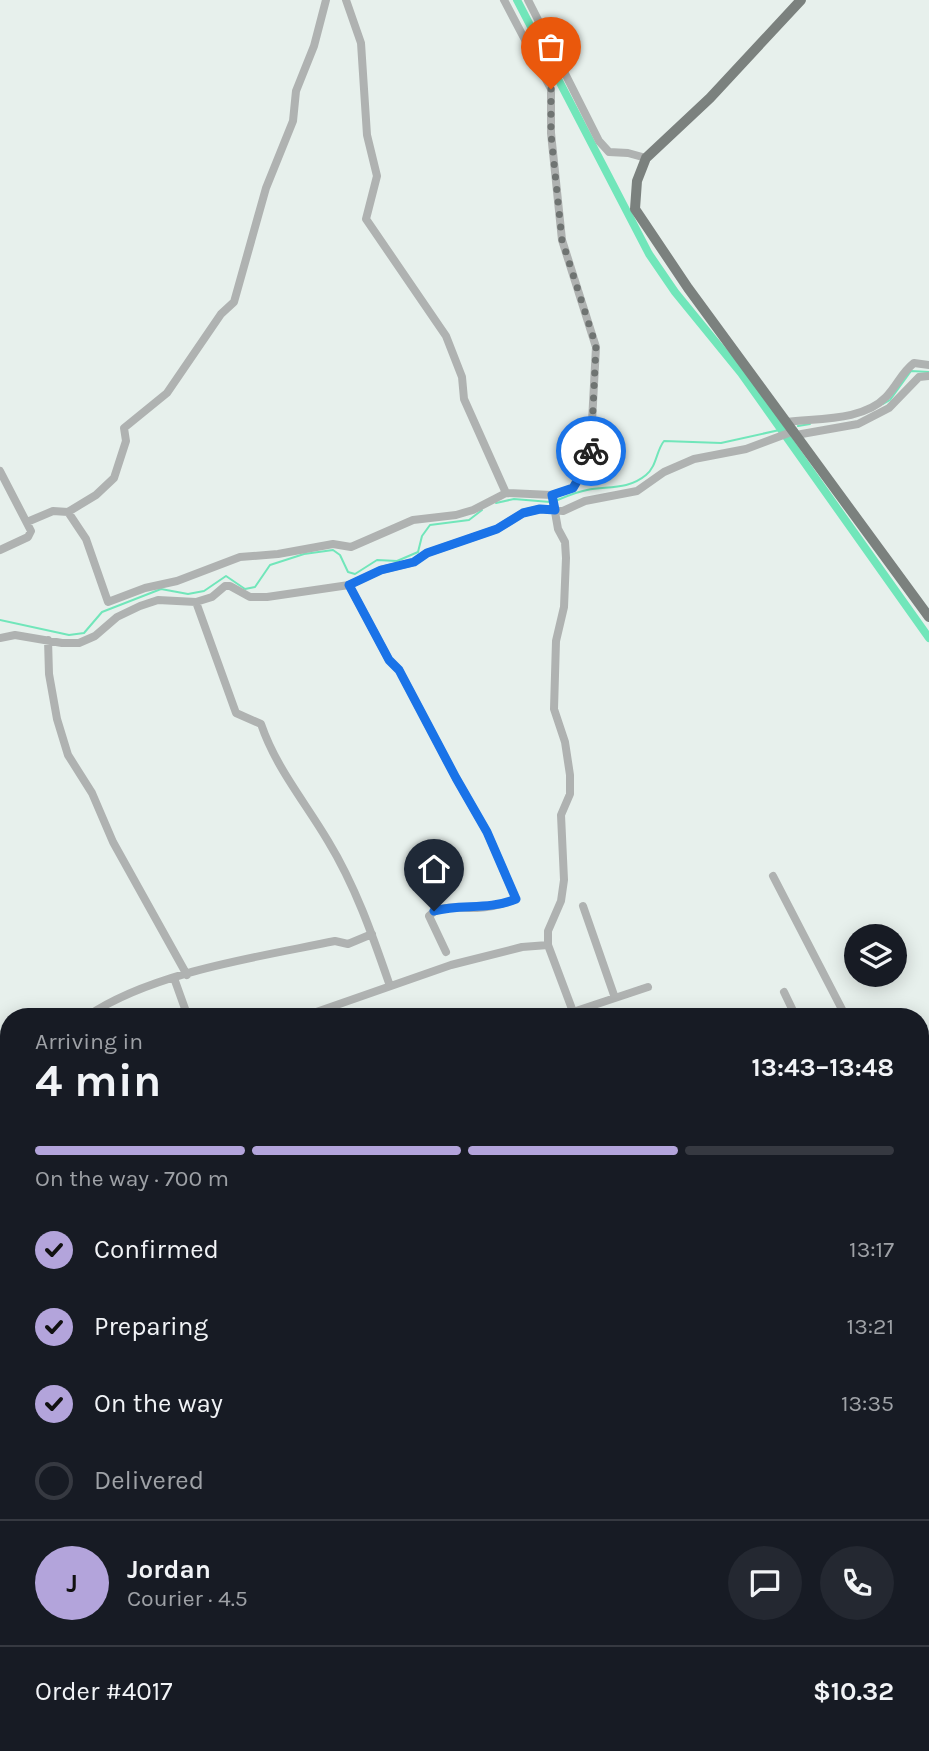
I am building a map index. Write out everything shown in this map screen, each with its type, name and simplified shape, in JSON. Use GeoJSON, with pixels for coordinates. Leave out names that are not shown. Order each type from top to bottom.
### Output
{"type":"FeatureCollection","features":[{"type":"Feature","properties":{"kind":"main road"},"geometry":{"type":"LineString","coordinates":[[802,0],[710,98],[646,158],[637,181],[635,209],[688,288],[929,617]]}},
{"type":"Feature","properties":{"kind":"street"},"geometry":{"type":"LineString","coordinates":[[27,522],[53,511],[68,512],[96,495],[114,478],[127,440],[124,428],[167,393],[221,314],[234,302],[266,188],[293,121],[296,91],[314,46],[326,0]]}},
{"type":"Feature","properties":{"kind":"street"},"geometry":{"type":"LineString","coordinates":[[346,0],[361,43],[367,135],[377,176],[366,219],[446,336],[462,377],[464,399],[506,493]]}},
{"type":"Feature","properties":{"kind":"street"},"geometry":{"type":"LineString","coordinates":[[0,638],[15,635],[79,643],[95,636],[117,618],[140,606],[158,600],[196,602],[212,597],[225,586],[250,597],[267,597],[349,585],[381,570],[414,562],[427,553],[497,529],[523,513],[554,503],[573,488],[590,459],[596,346],[562,240],[551,134],[551,89],[504,0]]}},
{"type":"Feature","properties":{"kind":"street"},"geometry":{"type":"LineString","coordinates":[[528,0],[598,141],[609,152],[646,158]]}},
{"type":"Feature","properties":{"kind":"street"},"geometry":{"type":"LineString","coordinates":[[68,512],[86,539],[108,602],[145,588],[177,581],[240,557],[278,554],[333,544],[351,547],[413,520],[456,515],[473,510],[506,493],[554,503],[563,511],[585,501],[637,491],[664,472],[694,459],[746,449],[792,429],[874,407],[887,396],[905,370],[914,363],[929,365]]}},
{"type":"Feature","properties":{"kind":"street"},"geometry":{"type":"LineString","coordinates":[[792,429],[858,425],[889,408],[919,377],[929,376]]}},
{"type":"Feature","properties":{"kind":"street"},"geometry":{"type":"LineString","coordinates":[[0,471],[31,531],[28,537],[0,550]]}},
{"type":"Feature","properties":{"kind":"street"},"geometry":{"type":"LineString","coordinates":[[554,503],[558,529],[565,542],[566,558],[564,607],[556,641],[554,709],[565,742],[570,794],[561,816],[564,880],[561,901],[548,931],[548,945],[571,1008]]}},
{"type":"Feature","properties":{"kind":"street"},"geometry":{"type":"LineString","coordinates":[[349,585],[389,660],[399,670],[487,832],[516,899],[500,905],[477,908],[447,907],[434,911],[429,916],[446,952]]}},
{"type":"Feature","properties":{"kind":"street"},"geometry":{"type":"LineString","coordinates":[[196,602],[236,713],[261,724],[268,746],[330,844],[363,911],[390,986]]}},
{"type":"Feature","properties":{"kind":"street"},"geometry":{"type":"LineString","coordinates":[[48,640],[49,674],[57,719],[68,755],[92,793],[113,842],[187,975]]}},
{"type":"Feature","properties":{"kind":"street"},"geometry":{"type":"LineString","coordinates":[[773,876],[841,1008]]}},
{"type":"Feature","properties":{"kind":"street"},"geometry":{"type":"LineString","coordinates":[[583,906],[615,998]]}},
{"type":"Feature","properties":{"kind":"street"},"geometry":{"type":"LineString","coordinates":[[99,1008],[127,994],[174,978],[234,962],[335,941],[348,944],[372,934]]}},
{"type":"Feature","properties":{"kind":"street"},"geometry":{"type":"LineString","coordinates":[[328,1008],[451,965],[522,947],[548,945]]}},
{"type":"Feature","properties":{"kind":"street"},"geometry":{"type":"LineString","coordinates":[[174,978],[185,1008]]}},
{"type":"Feature","properties":{"kind":"street"},"geometry":{"type":"LineString","coordinates":[[591,1008],[648,987]]}},
{"type":"Feature","properties":{"kind":"street"},"geometry":{"type":"LineString","coordinates":[[784,992],[792,1008]]}},
{"type":"Feature","properties":{"kind":"waterway"},"geometry":{"type":"LineString","coordinates":[[517,0],[649,254],[675,292],[741,373],[929,638]]}},
{"type":"Feature","properties":{"kind":"waterway"},"geometry":{"type":"LineString","coordinates":[[883,404],[890,400],[911,371],[929,372]]}},
{"type":"Feature","properties":{"kind":"waterway"},"geometry":{"type":"LineString","coordinates":[[798,426],[810,424]]}},
{"type":"Feature","properties":{"kind":"waterway"},"geometry":{"type":"LineString","coordinates":[[555,501],[583,491],[625,485],[639,480],[652,467],[664,441],[721,443],[784,429]]}},
{"type":"Feature","properties":{"kind":"waterway"},"geometry":{"type":"LineString","coordinates":[[496,503],[514,499],[550,502]]}},
{"type":"Feature","properties":{"kind":"waterway"},"geometry":{"type":"LineString","coordinates":[[0,620],[69,635],[84,633],[102,612],[161,589],[188,594],[204,591],[226,576],[245,589],[255,587],[270,565],[304,554],[333,550],[340,555],[348,572],[355,574],[377,560],[397,561],[418,552],[422,536],[430,525],[469,520],[482,510]]}},
{"type":"Feature","properties":{"kind":"way so far"},"geometry":{"type":"LineString","coordinates":[[551,89],[551,134],[562,240],[596,346],[591,451]]}},
{"type":"Feature","properties":{"kind":"route"},"geometry":{"type":"LineString","coordinates":[[434,911],[447,907],[477,908],[500,905],[516,899],[487,832],[399,670],[389,660],[349,585],[381,570],[414,562],[427,553],[497,529],[523,513],[540,509],[555,510],[552,495],[573,488],[590,459],[591,451]]}}]}
